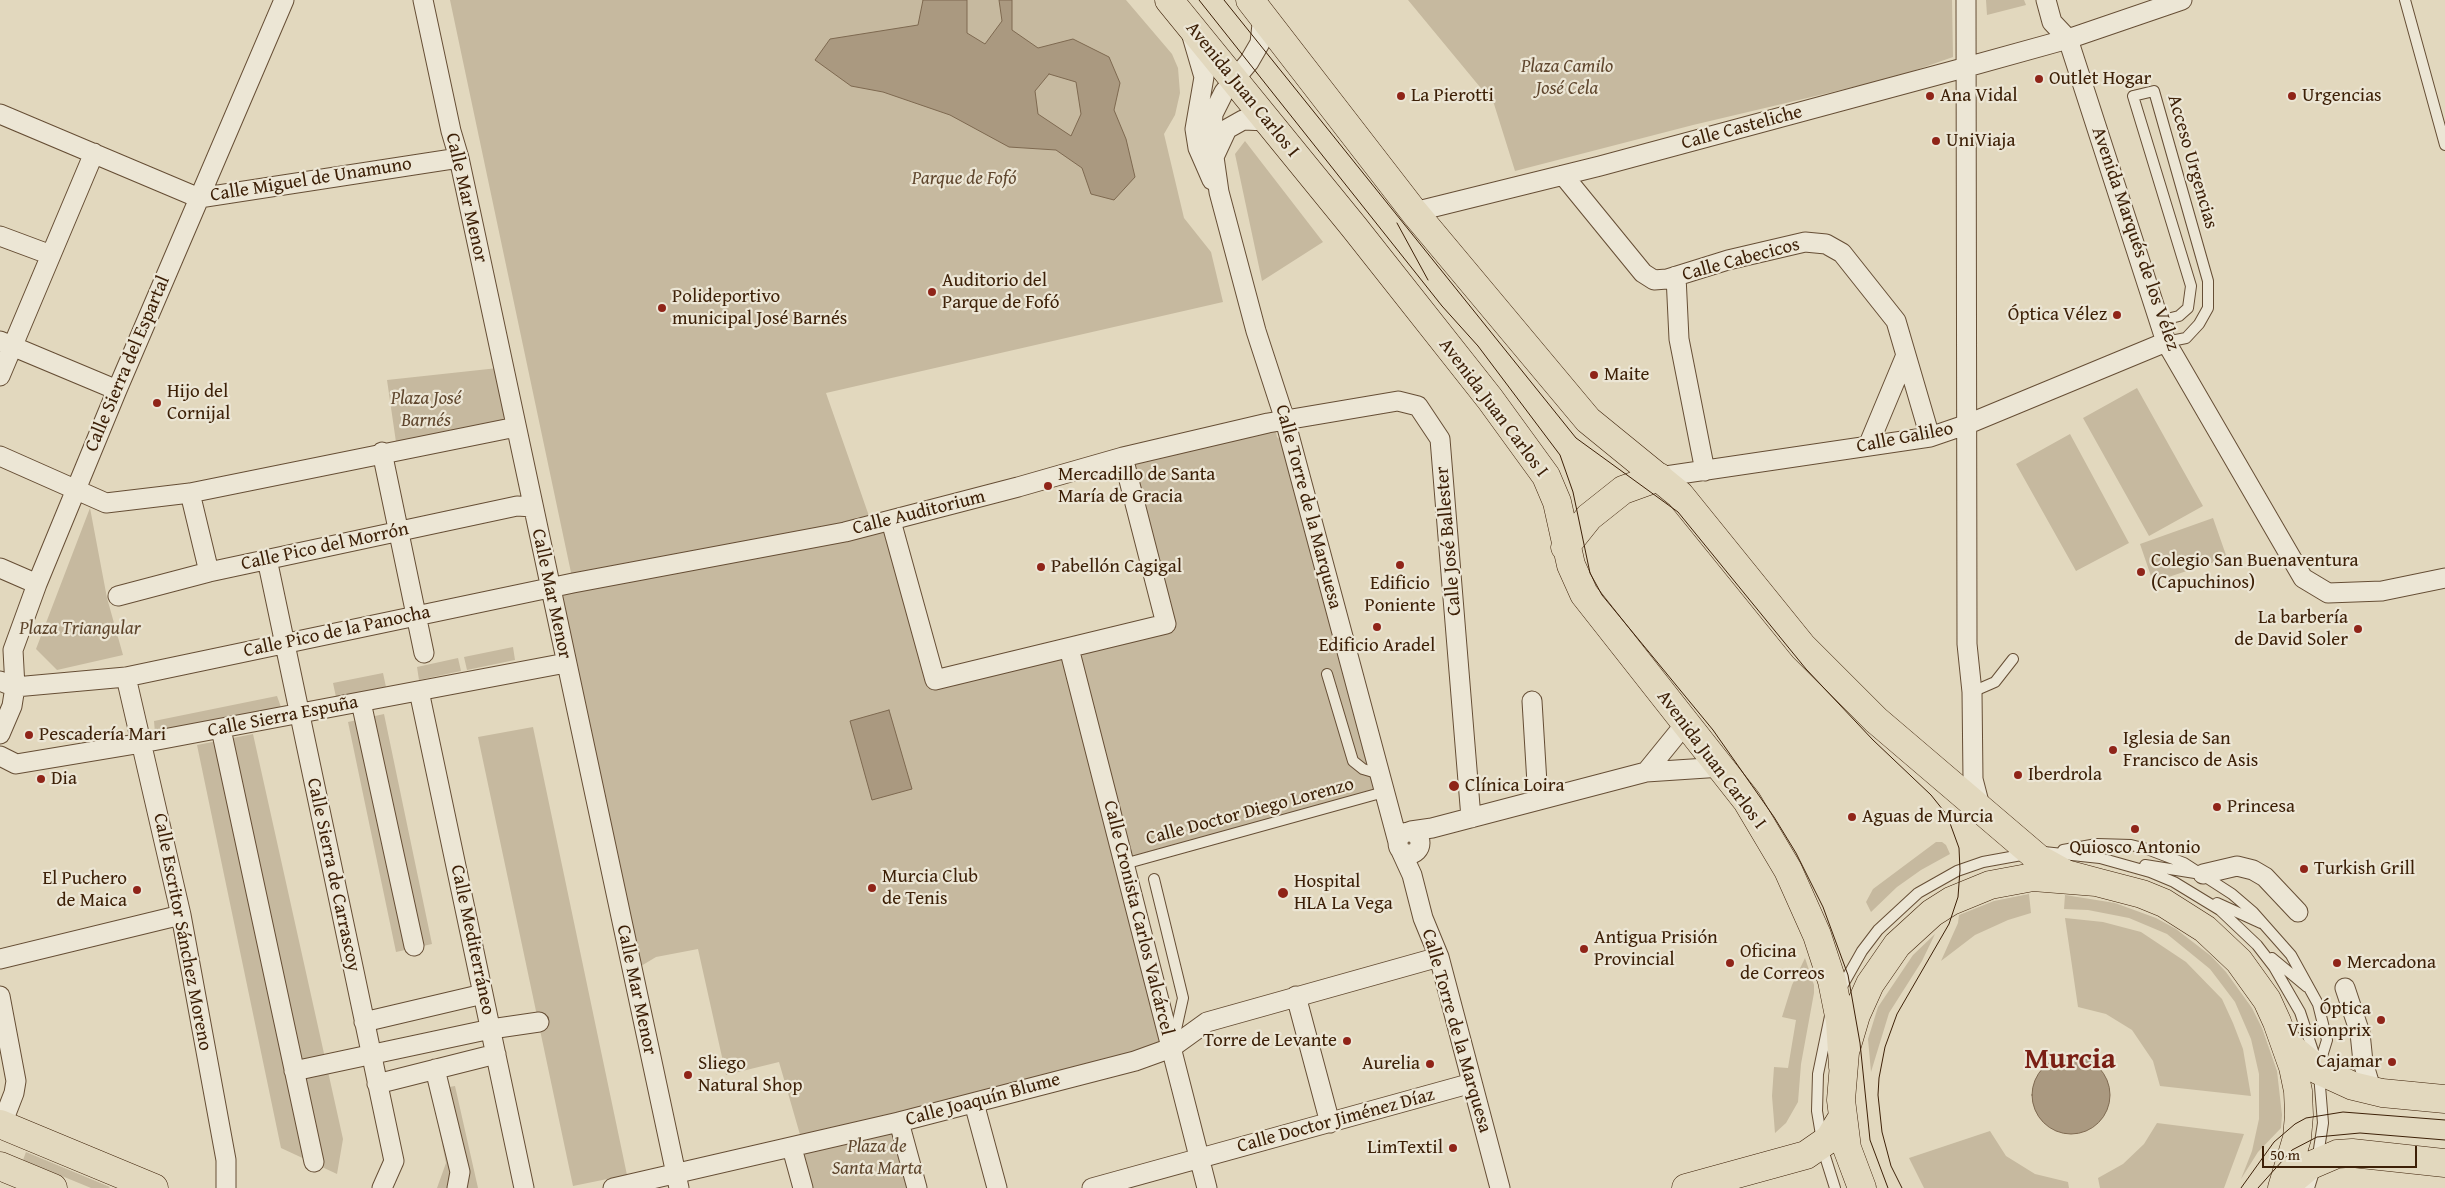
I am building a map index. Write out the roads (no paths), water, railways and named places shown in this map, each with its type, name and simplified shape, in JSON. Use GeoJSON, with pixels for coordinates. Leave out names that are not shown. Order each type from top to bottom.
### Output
{"type":"FeatureCollection","features":[{"type":"Feature","properties":{"kind":"main road"},"geometry":{"type":"LineString","coordinates":[[1254,5],[1414,212],[1588,420],[1680,495],[1803,647],[1876,720],[1982,811],[2042,853],[2058,870],[2098,870],[2142,894],[2164,903],[2205,929],[2239,961],[2267,1000],[2283,1036],[2293,1067],[2299,1115],[2293,1157],[2282,1188]]}},
{"type":"Feature","properties":{"kind":"main road","name":"Avenida Juan Carlos I"},"geometry":{"type":"LineString","coordinates":[[1176,10],[1268,121],[1490,399],[1546,476],[1557,502],[1565,546],[1576,580],[1584,594],[1722,767],[1747,801],[1788,870],[1817,935],[1836,999],[1843,1067]]}},
{"type":"Feature","properties":{"kind":"main road"},"geometry":{"type":"LineString","coordinates":[[1565,546],[1589,517],[1623,490],[1659,477]]}},
{"type":"Feature","properties":{"kind":"main road"},"geometry":{"type":"LineString","coordinates":[[1862,1188],[1847,1148],[1842,1118],[1843,1067],[1853,1024],[1870,984],[1897,946],[1932,913],[1967,893],[2013,879],[2051,877],[2098,870]]}},
{"type":"Feature","properties":{"kind":"main road"},"geometry":{"type":"LineString","coordinates":[[2283,1036],[2295,1051],[2318,1070],[2342,1082],[2372,1092],[2445,1099]]}},
{"type":"Feature","properties":{"kind":"main road"},"geometry":{"type":"LineString","coordinates":[[1686,1188],[1799,1157],[1822,1145],[1835,1132],[1842,1118]]}},
{"type":"Feature","properties":{"kind":"main road"},"geometry":{"type":"LineString","coordinates":[[1,1124],[154,1188]]}},
{"type":"Feature","properties":{"kind":"main road"},"geometry":{"type":"LineString","coordinates":[[2282,1188],[2300,1171],[2337,1154],[2352,1153],[2445,1163]]}},
{"type":"Feature","properties":{"kind":"main road"},"geometry":{"type":"LineString","coordinates":[[0,1166],[40,1185]]}},
{"type":"Feature","properties":{"kind":"street","name":"Calle Sierra del Espartal"},"geometry":{"type":"LineString","coordinates":[[0,734],[12,706],[8,684],[12,650],[37,584],[117,390],[284,0]]}},
{"type":"Feature","properties":{"kind":"street","name":"Calle Mar Menor"},"geometry":{"type":"LineString","coordinates":[[423,0],[451,131],[459,158],[677,1181]]}},
{"type":"Feature","properties":{"kind":"street"},"geometry":{"type":"LineString","coordinates":[[1966,0],[1967,644],[1972,692],[1973,779],[1982,811]]}},
{"type":"Feature","properties":{"kind":"street","name":"Avenida Marqués de los Vélez"},"geometry":{"type":"LineString","coordinates":[[2046,0],[2052,22],[2068,39],[2166,342],[2303,578],[2328,593],[2382,592],[2445,578]]}},
{"type":"Feature","properties":{"kind":"street","name":"Calle Casteliche"},"geometry":{"type":"LineString","coordinates":[[1414,212],[1967,67],[2068,39],[2182,0]]}},
{"type":"Feature","properties":{"kind":"street","name":"Calle Torre de la Marquesa"},"geometry":{"type":"LineString","coordinates":[[1254,5],[1262,24],[1260,43],[1224,92],[1213,114],[1214,157],[1219,192],[1256,331],[1285,420],[1384,792],[1407,839],[1412,875],[1423,918],[1439,956],[1500,1188]]}},
{"type":"Feature","properties":{"kind":"street","name":"Calle Torre de la Marquesa"},"geometry":{"type":"LineString","coordinates":[[1176,10],[1197,48],[1204,78],[1195,129],[1198,148],[1219,192]]}},
{"type":"Feature","properties":{"kind":"street","name":"Calle Miguel de Unamuno"},"geometry":{"type":"LineString","coordinates":[[0,114],[199,198],[459,158]]}},
{"type":"Feature","properties":{"kind":"street"},"geometry":{"type":"LineString","coordinates":[[1214,157],[1223,135],[1236,123],[1255,119],[1268,121]]}},
{"type":"Feature","properties":{"kind":"street"},"geometry":{"type":"LineString","coordinates":[[0,376],[6,344],[51,255],[94,154]]}},
{"type":"Feature","properties":{"kind":"street","name":"Calle Cabecicos"},"geometry":{"type":"LineString","coordinates":[[1563,174],[1643,273],[1654,280],[1805,242],[1826,244],[1842,253],[1896,321],[1930,437]]}},
{"type":"Feature","properties":{"kind":"street"},"geometry":{"type":"LineString","coordinates":[[0,236],[51,255]]}},
{"type":"Feature","properties":{"kind":"street"},"geometry":{"type":"LineString","coordinates":[[1676,276],[1679,339],[1705,470]]}},
{"type":"Feature","properties":{"kind":"street","name":"Calle Galileo"},"geometry":{"type":"LineString","coordinates":[[1659,477],[1930,437],[1968,424],[2166,342]]}},
{"type":"Feature","properties":{"kind":"street"},"geometry":{"type":"LineString","coordinates":[[6,344],[117,390]]}},
{"type":"Feature","properties":{"kind":"street"},"geometry":{"type":"LineString","coordinates":[[1868,446],[1906,355]]}},
{"type":"Feature","properties":{"kind":"street","name":"Calle José Ballester"},"geometry":{"type":"LineString","coordinates":[[1285,420],[1398,402],[1418,406],[1440,440],[1471,818]]}},
{"type":"Feature","properties":{"kind":"street","name":"Calle Auditorium"},"geometry":{"type":"LineString","coordinates":[[550,588],[891,521],[1123,457],[1285,420]]}},
{"type":"Feature","properties":{"kind":"street"},"geometry":{"type":"LineString","coordinates":[[0,456],[106,503],[190,493],[382,452],[516,427]]}},
{"type":"Feature","properties":{"kind":"street"},"geometry":{"type":"LineString","coordinates":[[382,452],[424,653]]}},
{"type":"Feature","properties":{"kind":"street"},"geometry":{"type":"LineString","coordinates":[[891,521],[935,680],[1166,624],[1123,457]]}},
{"type":"Feature","properties":{"kind":"street"},"geometry":{"type":"LineString","coordinates":[[190,493],[209,572]]}},
{"type":"Feature","properties":{"kind":"street","name":"Calle Pico del Morrón"},"geometry":{"type":"LineString","coordinates":[[118,596],[267,559],[517,506],[533,507]]}},
{"type":"Feature","properties":{"kind":"street","name":"Calle Sierra de Carrascoy"},"geometry":{"type":"LineString","coordinates":[[267,559],[394,1161],[382,1188]]}},
{"type":"Feature","properties":{"kind":"street"},"geometry":{"type":"LineString","coordinates":[[0,568],[37,584]]}},
{"type":"Feature","properties":{"kind":"street","name":"Calle Pico de la Panocha"},"geometry":{"type":"LineString","coordinates":[[126,677],[550,588]]}},
{"type":"Feature","properties":{"kind":"street","name":"Calle Cronista Carlos Valcárcel"},"geometry":{"type":"LineString","coordinates":[[1069,648],[1207,1188]]}},
{"type":"Feature","properties":{"kind":"street","name":"Calle Sierra Espuña"},"geometry":{"type":"LineString","coordinates":[[0,756],[16,764],[299,715],[566,663]]}},
{"type":"Feature","properties":{"kind":"street"},"geometry":{"type":"LineString","coordinates":[[8,684],[126,677]]}},
{"type":"Feature","properties":{"kind":"street","name":"Calle Escritor Sánchez Moreno"},"geometry":{"type":"LineString","coordinates":[[126,677],[182,915],[226,1160],[226,1188]]}},
{"type":"Feature","properties":{"kind":"street","name":"Calle Mediterráneo"},"geometry":{"type":"LineString","coordinates":[[419,691],[524,1188]]}},
{"type":"Feature","properties":{"kind":"street"},"geometry":{"type":"LineString","coordinates":[[1532,701],[1538,800]]}},
{"type":"Feature","properties":{"kind":"street"},"geometry":{"type":"LineString","coordinates":[[361,702],[414,946]]}},
{"type":"Feature","properties":{"kind":"street"},"geometry":{"type":"LineString","coordinates":[[1646,772],[1686,724]]}},
{"type":"Feature","properties":{"kind":"street"},"geometry":{"type":"LineString","coordinates":[[221,729],[314,1162]]}},
{"type":"Feature","properties":{"kind":"street"},"geometry":{"type":"LineString","coordinates":[[1407,839],[1432,828],[1646,772],[1722,767]]}},
{"type":"Feature","properties":{"kind":"street"},"geometry":{"type":"LineString","coordinates":[[2203,874],[2237,866],[2253,870],[2265,877],[2298,912]]}},
{"type":"Feature","properties":{"kind":"street"},"geometry":{"type":"LineString","coordinates":[[0,959],[182,915]]}},
{"type":"Feature","properties":{"kind":"street","name":"Calle Joaquín Blume"},"geometry":{"type":"LineString","coordinates":[[613,1188],[677,1181],[792,1148],[974,1103],[1135,1060],[1171,1048],[1207,1022],[1439,956]]}},
{"type":"Feature","properties":{"kind":"street"},"geometry":{"type":"LineString","coordinates":[[2344,988],[2360,1033],[2363,1062],[2372,1092]]}},
{"type":"Feature","properties":{"kind":"street"},"geometry":{"type":"LineString","coordinates":[[364,1022],[483,994]]}},
{"type":"Feature","properties":{"kind":"street"},"geometry":{"type":"LineString","coordinates":[[0,996],[16,1081],[14,1093],[1,1124]]}},
{"type":"Feature","properties":{"kind":"street"},"geometry":{"type":"LineString","coordinates":[[1296,996],[1330,1123]]}},
{"type":"Feature","properties":{"kind":"street"},"geometry":{"type":"LineString","coordinates":[[294,1071],[491,1029],[539,1022]]}},
{"type":"Feature","properties":{"kind":"street"},"geometry":{"type":"LineString","coordinates":[[378,1084],[496,1054]]}},
{"type":"Feature","properties":{"kind":"street"},"geometry":{"type":"LineString","coordinates":[[435,1070],[460,1172],[458,1188]]}},
{"type":"Feature","properties":{"kind":"street","name":"Calle Doctor Jiménez Díaz"},"geometry":{"type":"LineString","coordinates":[[1092,1188],[1472,1083]]}},
{"type":"Feature","properties":{"kind":"street"},"geometry":{"type":"LineString","coordinates":[[974,1103],[997,1188]]}},
{"type":"Feature","properties":{"kind":"street"},"geometry":{"type":"LineString","coordinates":[[899,1122],[918,1188]]}},
{"type":"Feature","properties":{"kind":"street"},"geometry":{"type":"LineString","coordinates":[[792,1148],[802,1188]]}},
{"type":"Feature","properties":{"kind":"lane"},"geometry":{"type":"LineString","coordinates":[[2405,0],[2445,145]]}},
{"type":"Feature","properties":{"kind":"lane","name":"Acceso Urgencias"},"geometry":{"type":"LineString","coordinates":[[2160,321],[2179,316],[2188,308],[2191,286],[2133,96],[2154,91],[2208,281],[2208,308],[2199,324],[2186,338],[2166,342]]}},
{"type":"Feature","properties":{"kind":"lane"},"geometry":{"type":"LineString","coordinates":[[1972,692],[1996,682],[2013,659]]}},
{"type":"Feature","properties":{"kind":"lane"},"geometry":{"type":"LineString","coordinates":[[1327,674],[1353,761],[1363,769],[1380,774]]}},
{"type":"Feature","properties":{"kind":"lane","name":"Calle Doctor Diego Lorenzo"},"geometry":{"type":"LineString","coordinates":[[1124,864],[1384,792]]}},
{"type":"Feature","properties":{"kind":"lane"},"geometry":{"type":"LineString","coordinates":[[1344,809],[1363,805],[1363,799]]}},
{"type":"Feature","properties":{"kind":"lane"},"geometry":{"type":"LineString","coordinates":[[1835,1188],[1822,1145],[1817,1111],[1818,1074],[1822,1046],[1836,999],[1862,951],[1897,910],[1918,893],[1957,871],[2008,856],[2042,853],[2097,844],[2131,845],[2166,856],[2203,874],[2232,894],[2266,926],[2291,955],[2312,991],[2323,1016],[2327,1040],[2318,1070]]}},
{"type":"Feature","properties":{"kind":"lane"},"geometry":{"type":"LineString","coordinates":[[2098,870],[2203,874]]}},
{"type":"Feature","properties":{"kind":"lane"},"geometry":{"type":"LineString","coordinates":[[2098,870],[2150,872],[2266,926]]}},
{"type":"Feature","properties":{"kind":"lane"},"geometry":{"type":"LineString","coordinates":[[1154,879],[1183,998],[1171,1048]]}},
{"type":"Feature","properties":{"kind":"lane"},"geometry":{"type":"LineString","coordinates":[[2194,893],[2220,910],[2254,942],[2312,991]]}},
{"type":"Feature","properties":{"kind":"lane"},"geometry":{"type":"LineString","coordinates":[[2254,942],[2288,988],[2309,1036],[2318,1070],[2323,1114],[2317,1162],[2309,1188]]}},
{"type":"Feature","properties":{"kind":"tram line"},"geometry":{"type":"LineString","coordinates":[[1199,0],[1442,306],[1478,346],[1560,455],[1573,492],[1590,573],[1602,595],[1713,730],[1774,817],[1796,853],[1823,907],[1848,975],[1860,1043],[1870,1140],[1888,1188]]}},
{"type":"Feature","properties":{"kind":"tram line"},"geometry":{"type":"LineString","coordinates":[[1224,0],[1576,438],[1678,512],[1806,669],[1873,740],[1931,795],[1947,815],[1959,848],[1958,897],[1949,924],[1897,1014],[1885,1047],[1879,1078],[1878,1095],[1882,1132],[1891,1166],[1902,1188]]}},
{"type":"Feature","properties":{"kind":"tram line"},"geometry":{"type":"LineString","coordinates":[[1397,223],[1428,280]]}},
{"type":"Feature","properties":{"kind":"tram line"},"geometry":{"type":"LineString","coordinates":[[2241,1188],[2274,1142],[2295,1124],[2306,1118],[2343,1112],[2445,1120]]}},
{"type":"Feature","properties":{"kind":"tram line"},"geometry":{"type":"LineString","coordinates":[[2258,1188],[2292,1150],[2317,1137],[2360,1133],[2445,1140]]}},
{"type":"Feature","properties":{"kind":"place","name":"Outlet Hogar"},"geometry":{"type":"Point","coordinates":[2039,79]}},
{"type":"Feature","properties":{"kind":"place","name":"La Pierotti"},"geometry":{"type":"Point","coordinates":[1401,96]}},
{"type":"Feature","properties":{"kind":"place","name":"Ana Vidal"},"geometry":{"type":"Point","coordinates":[1930,96]}},
{"type":"Feature","properties":{"kind":"place","name":"Urgencias"},"geometry":{"type":"Point","coordinates":[2292,96]}},
{"type":"Feature","properties":{"kind":"place","name":"UniViaja"},"geometry":{"type":"Point","coordinates":[1936,141]}},
{"type":"Feature","properties":{"kind":"place","name":"Auditorio del Parque de Fofó"},"geometry":{"type":"Point","coordinates":[932,292]}},
{"type":"Feature","properties":{"kind":"place","name":"Polideportivo municipal José Barnés"},"geometry":{"type":"Point","coordinates":[662,308]}},
{"type":"Feature","properties":{"kind":"place","name":"Óptica Vélez"},"geometry":{"type":"Point","coordinates":[2117,315]}},
{"type":"Feature","properties":{"kind":"place","name":"Maite"},"geometry":{"type":"Point","coordinates":[1594,375]}},
{"type":"Feature","properties":{"kind":"place","name":"Hijo del Cornijal"},"geometry":{"type":"Point","coordinates":[157,403]}},
{"type":"Feature","properties":{"kind":"place","name":"Mercadillo de Santa María de Gracia"},"geometry":{"type":"Point","coordinates":[1048,486]}},
{"type":"Feature","properties":{"kind":"place","name":"Edificio Poniente"},"geometry":{"type":"Point","coordinates":[1400,565]}},
{"type":"Feature","properties":{"kind":"place","name":"Pabellón Cagigal"},"geometry":{"type":"Point","coordinates":[1041,567]}},
{"type":"Feature","properties":{"kind":"place","name":"Colegio San Buenaventura (Capuchinos)"},"geometry":{"type":"Point","coordinates":[2141,572]}},
{"type":"Feature","properties":{"kind":"place","name":"Edificio Aradel"},"geometry":{"type":"Point","coordinates":[1377,627]}},
{"type":"Feature","properties":{"kind":"place","name":"La barbería de David Soler"},"geometry":{"type":"Point","coordinates":[2358,629]}},
{"type":"Feature","properties":{"kind":"place","name":"Pescadería Mari"},"geometry":{"type":"Point","coordinates":[29,735]}},
{"type":"Feature","properties":{"kind":"place","name":"Iglesia de San Francisco de Asis"},"geometry":{"type":"Point","coordinates":[2113,750]}},
{"type":"Feature","properties":{"kind":"place","name":"Iberdrola"},"geometry":{"type":"Point","coordinates":[2018,775]}},
{"type":"Feature","properties":{"kind":"place","name":"Dia"},"geometry":{"type":"Point","coordinates":[41,779]}},
{"type":"Feature","properties":{"kind":"place","name":"Clínica Loira"},"geometry":{"type":"Point","coordinates":[1454,786]}},
{"type":"Feature","properties":{"kind":"place","name":"Princesa"},"geometry":{"type":"Point","coordinates":[2217,807]}},
{"type":"Feature","properties":{"kind":"place","name":"Aguas de Murcia"},"geometry":{"type":"Point","coordinates":[1852,817]}},
{"type":"Feature","properties":{"kind":"place","name":"Quiosco Antonio"},"geometry":{"type":"Point","coordinates":[2135,829]}},
{"type":"Feature","properties":{"kind":"place","name":"Turkish Grill"},"geometry":{"type":"Point","coordinates":[2304,869]}},
{"type":"Feature","properties":{"kind":"place","name":"Murcia Club de Tenis"},"geometry":{"type":"Point","coordinates":[872,888]}},
{"type":"Feature","properties":{"kind":"place","name":"El Puchero de Maica"},"geometry":{"type":"Point","coordinates":[137,890]}},
{"type":"Feature","properties":{"kind":"place","name":"Hospital HLA La Vega"},"geometry":{"type":"Point","coordinates":[1283,893]}},
{"type":"Feature","properties":{"kind":"place","name":"Antigua Prisión Provincial"},"geometry":{"type":"Point","coordinates":[1584,949]}},
{"type":"Feature","properties":{"kind":"place","name":"Oficina de Correos"},"geometry":{"type":"Point","coordinates":[1730,963]}},
{"type":"Feature","properties":{"kind":"place","name":"Mercadona"},"geometry":{"type":"Point","coordinates":[2337,963]}},
{"type":"Feature","properties":{"kind":"place","name":"Óptica Visionprix"},"geometry":{"type":"Point","coordinates":[2381,1020]}},
{"type":"Feature","properties":{"kind":"place","name":"Torre de Levante"},"geometry":{"type":"Point","coordinates":[1347,1041]}},
{"type":"Feature","properties":{"kind":"place","name":"Cajamar"},"geometry":{"type":"Point","coordinates":[2392,1062]}},
{"type":"Feature","properties":{"kind":"place","name":"Aurelia"},"geometry":{"type":"Point","coordinates":[1430,1064]}},
{"type":"Feature","properties":{"kind":"place","name":"Sliego Natural Shop"},"geometry":{"type":"Point","coordinates":[688,1075]}},
{"type":"Feature","properties":{"kind":"place","name":"LimTextil"},"geometry":{"type":"Point","coordinates":[1453,1148]}},
{"type":"Feature","properties":{"kind":"district","name":"Murcia"},"geometry":{"type":"Point","coordinates":[2070,1061]}},
{"type":"Feature","properties":{"kind":"park label","name":"Plaza Camilo José Cela"},"geometry":{"type":"Point","coordinates":[1567,78]}},
{"type":"Feature","properties":{"kind":"park label","name":"Parque de Fofó"},"geometry":{"type":"Point","coordinates":[964,179]}},
{"type":"Feature","properties":{"kind":"park label","name":"Plaza José Barnés"},"geometry":{"type":"Point","coordinates":[426,410]}},
{"type":"Feature","properties":{"kind":"park label","name":"Plaza Triangular"},"geometry":{"type":"Point","coordinates":[80,629]}},
{"type":"Feature","properties":{"kind":"park label","name":"Plaza de Santa Marta"},"geometry":{"type":"Point","coordinates":[877,1158]}}]}
